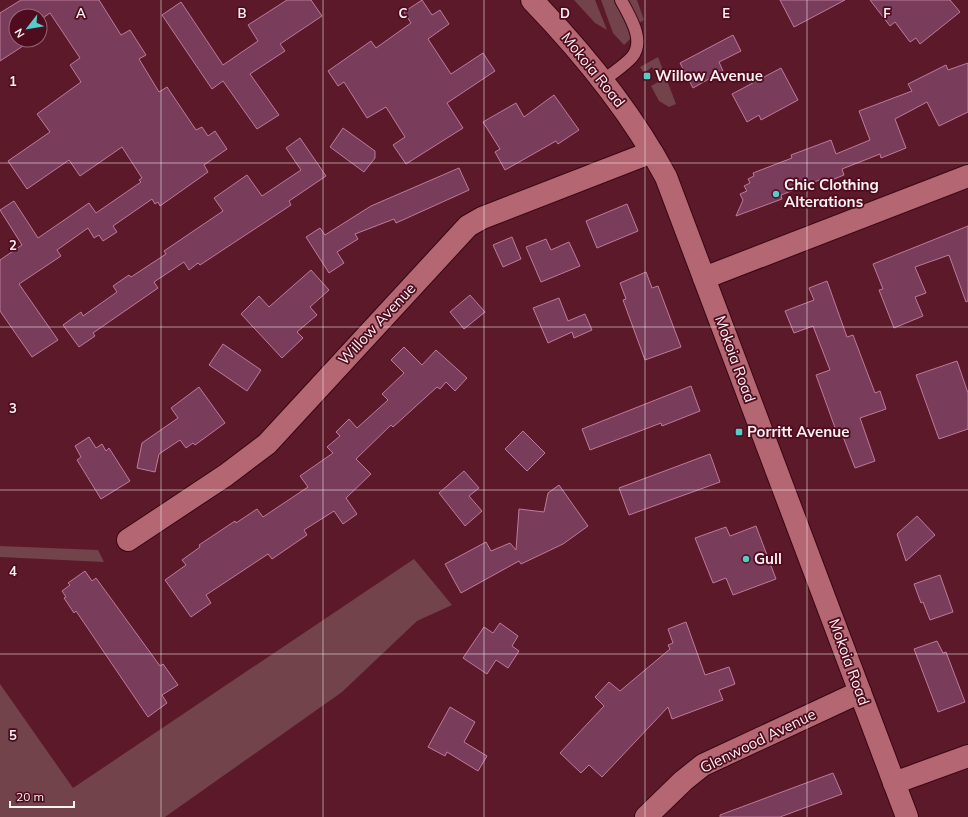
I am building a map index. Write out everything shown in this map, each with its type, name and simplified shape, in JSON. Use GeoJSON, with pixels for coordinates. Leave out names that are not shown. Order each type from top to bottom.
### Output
{"type":"FeatureCollection","features":[{"type":"Feature","properties":{"kind":"street","name":"Mokoia Road"},"geometry":{"type":"LineString","coordinates":[[532,0],[558,27],[603,80],[652,152],[676,201],[876,738],[907,817]]}},
{"type":"Feature","properties":{"kind":"street","name":"Willow Avenue"},"geometry":{"type":"LineString","coordinates":[[128,540],[226,475],[267,444],[468,226],[482,218],[652,152]]}},
{"type":"Feature","properties":{"kind":"street"},"geometry":{"type":"LineString","coordinates":[[704,278],[968,176]]}},
{"type":"Feature","properties":{"kind":"street","name":"Glenwood Avenue"},"geometry":{"type":"LineString","coordinates":[[646,817],[683,781],[703,765],[860,692]]}},
{"type":"Feature","properties":{"kind":"street"},"geometry":{"type":"LineString","coordinates":[[894,783],[968,756]]}},
{"type":"Feature","properties":{"kind":"lane"},"geometry":{"type":"LineString","coordinates":[[603,80],[632,58],[638,42],[636,30],[621,0]]}},
{"type":"Feature","properties":{"kind":"shaded area"},"geometry":{"type":"Polygon","coordinates":[[[574,0],[595,0],[607,30],[595,23],[574,0]]]}},
{"type":"Feature","properties":{"kind":"shaded area"},"geometry":{"type":"Polygon","coordinates":[[[601,0],[617,0],[631,33],[630,39],[624,45],[613,33],[601,0]]]}},
{"type":"Feature","properties":{"kind":"shaded area"},"geometry":{"type":"Polygon","coordinates":[[[627,0],[637,0],[644,20],[639,23],[627,0]]]}},
{"type":"Feature","properties":{"kind":"shaded area"},"geometry":{"type":"Polygon","coordinates":[[[658,57],[676,104],[669,107],[659,101],[651,86],[660,81],[652,67],[644,73],[640,67],[658,57]]]}},
{"type":"Feature","properties":{"kind":"shaded area"},"geometry":{"type":"Polygon","coordinates":[[[0,546],[98,550],[104,562],[0,557],[0,546]]]}},
{"type":"Feature","properties":{"kind":"shaded area"},"geometry":{"type":"Polygon","coordinates":[[[414,559],[452,605],[417,621],[342,692],[165,817],[0,817],[0,684],[73,788],[414,559]]]}},
{"type":"Feature","properties":{"kind":"building"},"geometry":{"type":"Polygon","coordinates":[[[21,0],[99,0],[121,35],[130,30],[146,55],[139,59],[159,92],[167,87],[196,130],[202,127],[208,136],[215,131],[227,149],[204,165],[208,172],[160,206],[158,202],[155,204],[152,199],[113,226],[117,232],[103,241],[99,235],[94,238],[88,228],[57,250],[61,256],[19,284],[58,340],[32,357],[0,311],[0,260],[22,245],[0,210],[14,201],[38,238],[89,203],[96,213],[141,182],[139,180],[142,178],[122,147],[80,176],[69,160],[27,189],[8,161],[50,132],[37,114],[81,82],[70,65],[80,58],[50,13],[48,14],[48,8],[8,8],[21,0]]]}},
{"type":"Feature","properties":{"kind":"building"},"geometry":{"type":"Polygon","coordinates":[[[287,0],[311,0],[322,16],[280,44],[285,51],[250,74],[279,115],[257,129],[223,81],[212,89],[162,15],[181,2],[223,65],[258,41],[248,25],[287,0]]]}},
{"type":"Feature","properties":{"kind":"building"},"geometry":{"type":"Polygon","coordinates":[[[422,0],[432,15],[440,10],[449,24],[428,39],[451,74],[483,53],[495,71],[447,103],[463,128],[406,164],[393,145],[405,137],[386,107],[367,118],[344,82],[338,86],[328,71],[371,41],[376,48],[411,23],[404,12],[422,0]]]}},
{"type":"Feature","properties":{"kind":"building"},"geometry":{"type":"Polygon","coordinates":[[[780,0],[845,0],[794,27],[780,0]]]}},
{"type":"Feature","properties":{"kind":"building"},"geometry":{"type":"Polygon","coordinates":[[[870,0],[950,0],[960,12],[920,44],[916,38],[910,42],[895,22],[890,26],[870,0]]]}},
{"type":"Feature","properties":{"kind":"building"},"geometry":{"type":"Polygon","coordinates":[[[8,8],[8,48],[20,48],[0,61],[0,13],[8,8]]]}},
{"type":"Feature","properties":{"kind":"building"},"geometry":{"type":"Polygon","coordinates":[[[733,35],[741,51],[719,62],[723,71],[693,88],[680,63],[733,35]]]}},
{"type":"Feature","properties":{"kind":"building"},"geometry":{"type":"Polygon","coordinates":[[[968,63],[968,112],[939,126],[927,102],[895,119],[906,148],[881,158],[880,154],[842,169],[844,175],[824,183],[822,179],[781,195],[782,199],[736,216],[743,200],[740,194],[747,191],[744,186],[750,183],[748,179],[754,176],[753,173],[792,158],[791,155],[831,140],[836,154],[870,140],[859,111],[912,91],[908,84],[946,65],[948,70],[968,63]]]}},
{"type":"Feature","properties":{"kind":"building"},"geometry":{"type":"Polygon","coordinates":[[[781,68],[798,100],[761,120],[759,115],[747,122],[732,94],[781,68]]]}},
{"type":"Feature","properties":{"kind":"building"},"geometry":{"type":"Polygon","coordinates":[[[554,95],[579,130],[558,144],[556,141],[505,170],[495,152],[500,149],[483,122],[516,103],[524,117],[554,95]]]}},
{"type":"Feature","properties":{"kind":"building"},"geometry":{"type":"Polygon","coordinates":[[[343,128],[375,151],[375,158],[364,172],[330,147],[343,128]]]}},
{"type":"Feature","properties":{"kind":"building"},"geometry":{"type":"Polygon","coordinates":[[[300,138],[326,176],[289,201],[291,205],[200,265],[198,263],[189,270],[184,262],[154,282],[158,288],[93,333],[95,336],[79,347],[63,325],[81,312],[83,316],[117,292],[113,286],[129,275],[131,277],[166,254],[164,251],[223,211],[214,198],[247,175],[262,196],[301,170],[286,148],[300,138]]]}},
{"type":"Feature","properties":{"kind":"building"},"geometry":{"type":"Polygon","coordinates":[[[459,168],[469,190],[396,223],[394,219],[355,234],[358,239],[337,252],[344,263],[329,273],[306,237],[320,228],[325,235],[371,206],[459,168]]]}},
{"type":"Feature","properties":{"kind":"building"},"geometry":{"type":"Polygon","coordinates":[[[627,204],[638,231],[597,248],[586,221],[627,204]]]}},
{"type":"Feature","properties":{"kind":"building"},"geometry":{"type":"Polygon","coordinates":[[[968,226],[968,301],[966,302],[949,255],[915,267],[926,293],[915,297],[923,316],[894,328],[879,290],[883,289],[873,264],[968,226]]]}},
{"type":"Feature","properties":{"kind":"building"},"geometry":{"type":"Polygon","coordinates":[[[512,237],[521,259],[503,267],[493,245],[512,237]]]}},
{"type":"Feature","properties":{"kind":"building"},"geometry":{"type":"Polygon","coordinates":[[[546,239],[551,250],[569,242],[580,266],[541,282],[526,247],[546,239]]]}},
{"type":"Feature","properties":{"kind":"building"},"geometry":{"type":"Polygon","coordinates":[[[311,270],[329,290],[310,307],[317,315],[297,332],[303,338],[282,358],[241,314],[259,296],[269,307],[311,270]]]}},
{"type":"Feature","properties":{"kind":"building"},"geometry":{"type":"Polygon","coordinates":[[[646,272],[652,288],[658,286],[681,347],[645,360],[623,300],[626,299],[620,283],[646,272]]]}},
{"type":"Feature","properties":{"kind":"building"},"geometry":{"type":"Polygon","coordinates":[[[827,281],[847,337],[853,335],[875,393],[880,391],[886,409],[860,418],[875,461],[855,468],[842,434],[838,436],[816,375],[830,370],[813,326],[794,333],[785,311],[814,300],[809,288],[827,281]]]}},
{"type":"Feature","properties":{"kind":"building"},"geometry":{"type":"Polygon","coordinates":[[[470,295],[485,312],[464,329],[450,312],[470,295]]]}},
{"type":"Feature","properties":{"kind":"building"},"geometry":{"type":"Polygon","coordinates":[[[559,298],[568,321],[585,314],[592,330],[574,338],[572,332],[548,343],[533,308],[559,298]]]}},
{"type":"Feature","properties":{"kind":"building"},"geometry":{"type":"Polygon","coordinates":[[[223,344],[261,370],[247,391],[209,365],[223,344]]]}},
{"type":"Feature","properties":{"kind":"building"},"geometry":{"type":"Polygon","coordinates":[[[404,347],[422,365],[436,350],[467,378],[455,391],[446,382],[440,389],[437,387],[393,427],[391,425],[356,459],[371,474],[346,498],[357,514],[343,524],[334,511],[304,530],[307,535],[272,559],[268,554],[206,595],[211,603],[191,617],[165,580],[186,565],[182,560],[200,547],[199,545],[235,521],[236,523],[257,509],[263,517],[308,487],[300,476],[333,453],[327,447],[340,436],[336,432],[349,419],[357,428],[388,400],[382,394],[404,373],[391,360],[404,347]]]}},
{"type":"Feature","properties":{"kind":"building"},"geometry":{"type":"Polygon","coordinates":[[[957,361],[968,393],[968,429],[939,439],[916,375],[957,361]]]}},
{"type":"Feature","properties":{"kind":"building"},"geometry":{"type":"Polygon","coordinates":[[[691,386],[700,411],[662,426],[661,423],[590,450],[582,429],[691,386]]]}},
{"type":"Feature","properties":{"kind":"building"},"geometry":{"type":"Polygon","coordinates":[[[199,387],[225,423],[195,445],[193,443],[186,448],[180,440],[159,454],[155,472],[137,468],[142,443],[178,418],[171,408],[199,387]]]}},
{"type":"Feature","properties":{"kind":"building"},"geometry":{"type":"Polygon","coordinates":[[[523,431],[545,453],[527,471],[505,449],[523,431]]]}},
{"type":"Feature","properties":{"kind":"building"},"geometry":{"type":"Polygon","coordinates":[[[89,437],[96,448],[102,444],[106,451],[109,448],[130,481],[101,499],[77,460],[81,457],[75,446],[89,437]]]}},
{"type":"Feature","properties":{"kind":"building"},"geometry":{"type":"Polygon","coordinates":[[[710,454],[720,482],[629,515],[619,488],[710,454]]]}},
{"type":"Feature","properties":{"kind":"building"},"geometry":{"type":"Polygon","coordinates":[[[464,471],[479,488],[469,496],[482,511],[465,526],[439,493],[464,471]]]}},
{"type":"Feature","properties":{"kind":"building"},"geometry":{"type":"Polygon","coordinates":[[[559,485],[588,526],[563,544],[521,564],[519,561],[461,593],[445,564],[486,542],[491,551],[510,543],[516,550],[519,509],[544,512],[548,493],[559,485]]]}},
{"type":"Feature","properties":{"kind":"building"},"geometry":{"type":"Polygon","coordinates":[[[917,516],[935,535],[906,561],[897,534],[917,516]]]}},
{"type":"Feature","properties":{"kind":"building"},"geometry":{"type":"Polygon","coordinates":[[[756,526],[776,579],[733,595],[726,578],[713,583],[695,538],[726,527],[730,536],[756,526]]]}},
{"type":"Feature","properties":{"kind":"building"},"geometry":{"type":"Polygon","coordinates":[[[85,571],[92,581],[96,578],[160,666],[163,664],[178,685],[162,695],[167,703],[148,717],[76,611],[74,613],[64,598],[66,597],[62,591],[70,585],[68,583],[85,571]]]}},
{"type":"Feature","properties":{"kind":"building"},"geometry":{"type":"Polygon","coordinates":[[[940,575],[953,612],[930,620],[923,602],[921,603],[914,584],[940,575]]]}},
{"type":"Feature","properties":{"kind":"building"},"geometry":{"type":"Polygon","coordinates":[[[686,622],[705,675],[729,667],[735,684],[719,690],[723,700],[672,719],[668,707],[602,777],[589,765],[581,773],[560,753],[604,706],[595,697],[609,682],[620,691],[670,649],[668,645],[673,643],[668,629],[686,622]]]}},
{"type":"Feature","properties":{"kind":"building"},"geometry":{"type":"Polygon","coordinates":[[[500,623],[518,636],[512,646],[519,651],[508,668],[496,660],[487,674],[463,658],[484,627],[493,633],[500,623]]]}},
{"type":"Feature","properties":{"kind":"building"},"geometry":{"type":"Polygon","coordinates":[[[937,641],[943,653],[946,652],[965,702],[938,712],[914,649],[937,641]]]}},
{"type":"Feature","properties":{"kind":"building"},"geometry":{"type":"Polygon","coordinates":[[[450,707],[475,722],[464,742],[487,756],[478,771],[447,752],[445,756],[428,747],[450,707]]]}},
{"type":"Feature","properties":{"kind":"building"},"geometry":{"type":"Polygon","coordinates":[[[833,773],[842,794],[780,817],[720,817],[720,815],[833,773]]]}},
{"type":"Feature","properties":{"kind":"place","name":"Willow Avenue"},"geometry":{"type":"Point","coordinates":[647,76]}},
{"type":"Feature","properties":{"kind":"place","name":"Chic Clothing Alterations"},"geometry":{"type":"Point","coordinates":[776,194]}},
{"type":"Feature","properties":{"kind":"place","name":"Porritt Avenue"},"geometry":{"type":"Point","coordinates":[739,432]}},
{"type":"Feature","properties":{"kind":"place","name":"Gull"},"geometry":{"type":"Point","coordinates":[746,559]}}]}
